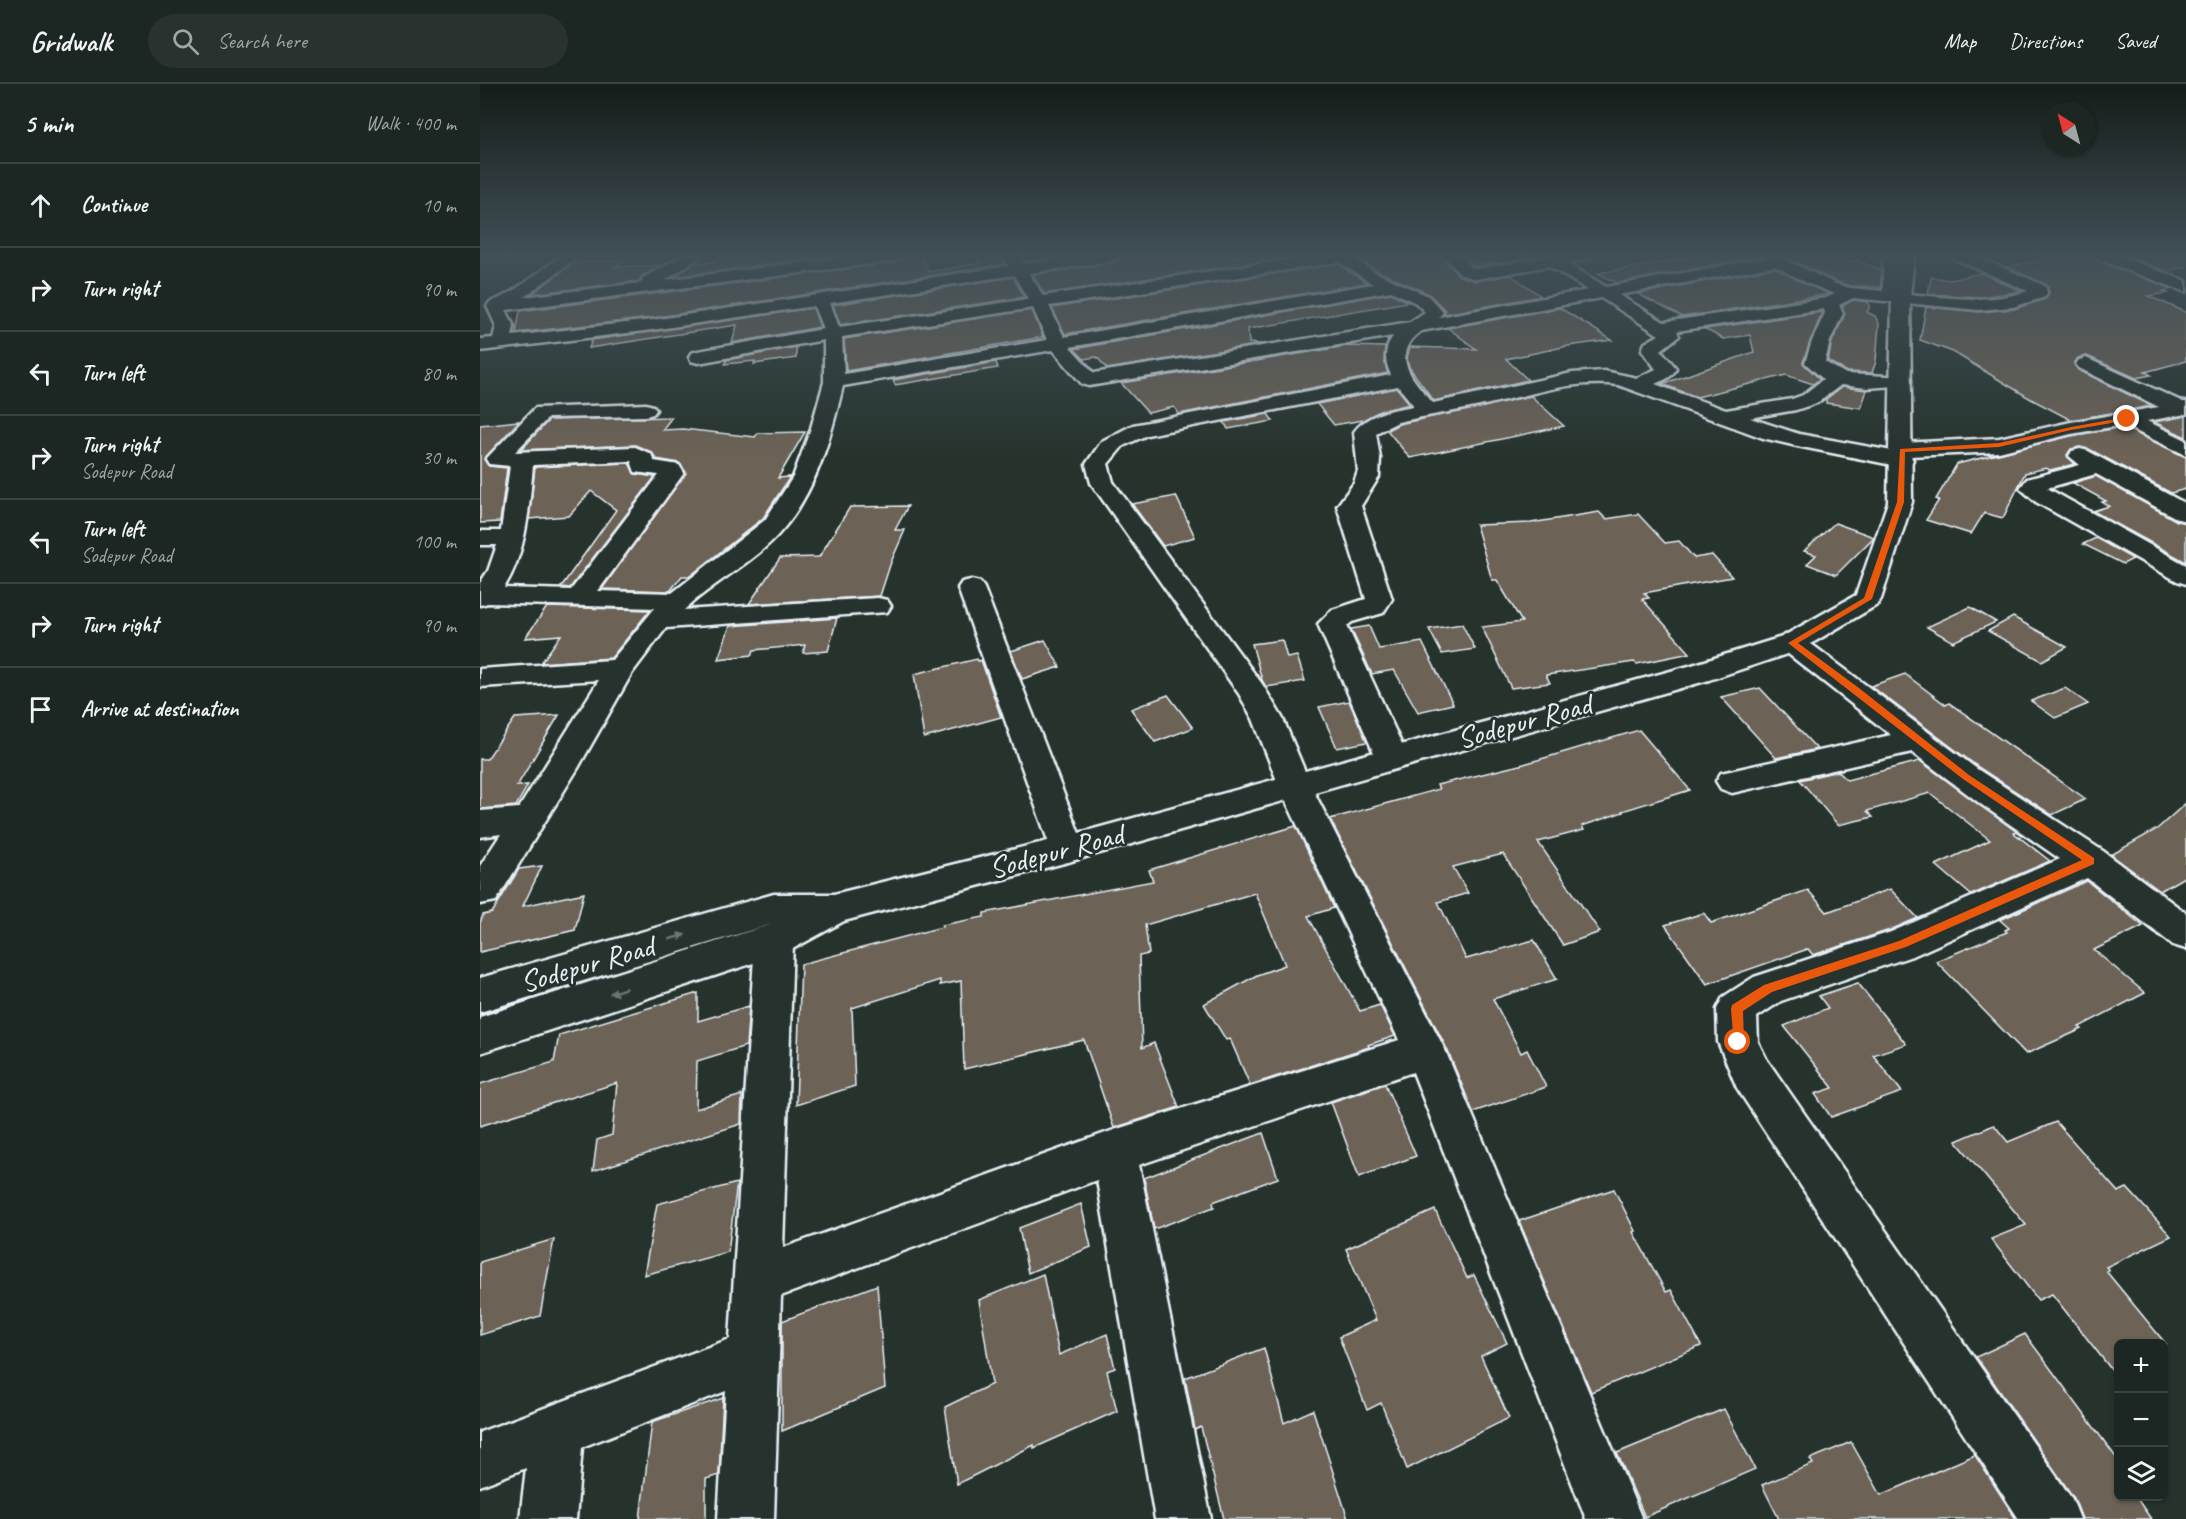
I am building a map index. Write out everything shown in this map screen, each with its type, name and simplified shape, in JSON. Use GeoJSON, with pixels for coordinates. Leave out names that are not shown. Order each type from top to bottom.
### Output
{"type":"FeatureCollection","features":[{"type":"Feature","properties":{"kind":"street"},"geometry":{"type":"LineString","coordinates":[[501,344],[504,323]]}},
{"type":"Feature","properties":{"kind":"street"},"geometry":{"type":"LineString","coordinates":[[480,345],[666,323]]}},
{"type":"Feature","properties":{"kind":"street"},"geometry":{"type":"LineString","coordinates":[[483,891],[567,760],[620,669],[658,620],[678,601],[774,525],[804,477],[822,428],[834,382],[833,333],[829,323]]}},
{"type":"Feature","properties":{"kind":"street"},"geometry":{"type":"LineString","coordinates":[[698,357],[902,323]]}},
{"type":"Feature","properties":{"kind":"street"},"geometry":{"type":"LineString","coordinates":[[1049,323],[1057,343],[1089,380],[1437,323]]}},
{"type":"Feature","properties":{"kind":"street"},"geometry":{"type":"LineString","coordinates":[[834,382],[1174,323]]}},
{"type":"Feature","properties":{"kind":"street"},"geometry":{"type":"LineString","coordinates":[[1421,323],[1398,342],[1394,356],[1402,379],[1428,410]]}},
{"type":"Feature","properties":{"kind":"street"},"geometry":{"type":"LineString","coordinates":[[1637,385],[1664,373],[1666,369],[1651,350],[1652,347],[1670,336],[1654,323]]}},
{"type":"Feature","properties":{"kind":"street"},"geometry":{"type":"LineString","coordinates":[[1662,328],[1696,323]]}},
{"type":"Feature","properties":{"kind":"street"},"geometry":{"type":"LineString","coordinates":[[1830,323],[1821,341],[1815,363],[1826,372],[1852,381],[1901,381]]}},
{"type":"Feature","properties":{"kind":"street","name":"Sodepur Road"},"geometry":{"type":"LineString","coordinates":[[480,995],[774,925],[1068,849],[1700,673],[1792,643],[1868,599],[1900,502],[1902,455],[1898,323]]}},
{"type":"Feature","properties":{"kind":"street"},"geometry":{"type":"LineString","coordinates":[[2086,364],[2183,408]]}},
{"type":"Feature","properties":{"kind":"street"},"geometry":{"type":"LineString","coordinates":[[1392,758],[1332,624],[1342,616],[1374,607],[1378,599],[1349,506],[1366,480],[1369,450],[1365,432],[1379,421],[1578,376],[1601,376],[1637,385],[1797,440],[1902,455],[1999,445],[2183,408]]}},
{"type":"Feature","properties":{"kind":"street"},"geometry":{"type":"LineString","coordinates":[[1725,416],[1796,404],[1810,399],[1838,377]]}},
{"type":"Feature","properties":{"kind":"street"},"geometry":{"type":"LineString","coordinates":[[1402,379],[1141,430],[1116,440],[1105,448],[1097,464],[1102,483],[1252,691],[1268,719],[1295,786],[1425,1050],[1614,1519]]}},
{"type":"Feature","properties":{"kind":"street"},"geometry":{"type":"LineString","coordinates":[[578,599],[672,472],[643,467],[643,459],[635,454],[497,459],[542,412],[646,410]]}},
{"type":"Feature","properties":{"kind":"street"},"geometry":{"type":"LineString","coordinates":[[2127,419],[2186,448]]}},
{"type":"Feature","properties":{"kind":"street"},"geometry":{"type":"LineString","coordinates":[[2045,434],[2097,467],[2186,514]]}},
{"type":"Feature","properties":{"kind":"street"},"geometry":{"type":"LineString","coordinates":[[482,596],[504,566],[511,537],[522,459]]}},
{"type":"Feature","properties":{"kind":"street"},"geometry":{"type":"LineString","coordinates":[[2097,467],[2035,484],[2032,488],[2044,497],[2186,576]]}},
{"type":"Feature","properties":{"kind":"street"},"geometry":{"type":"LineString","coordinates":[[480,538],[511,537]]}},
{"type":"Feature","properties":{"kind":"street"},"geometry":{"type":"LineString","coordinates":[[971,588],[1040,766],[1068,849]]}},
{"type":"Feature","properties":{"kind":"street"},"geometry":{"type":"LineString","coordinates":[[482,596],[678,601]]}},
{"type":"Feature","properties":{"kind":"street"},"geometry":{"type":"LineString","coordinates":[[658,620],[878,606]]}},
{"type":"Feature","properties":{"kind":"street"},"geometry":{"type":"LineString","coordinates":[[1792,643],[1966,777],[2091,861],[2186,934]]}},
{"type":"Feature","properties":{"kind":"street"},"geometry":{"type":"LineString","coordinates":[[480,678],[620,669]]}},
{"type":"Feature","properties":{"kind":"street"},"geometry":{"type":"LineString","coordinates":[[1732,781],[1919,740]]}},
{"type":"Feature","properties":{"kind":"street"},"geometry":{"type":"LineString","coordinates":[[480,824],[529,819]]}},
{"type":"Feature","properties":{"kind":"street"},"geometry":{"type":"LineString","coordinates":[[2052,1519],[1752,1074],[1738,1042],[1737,1009],[1768,989],[1902,944],[2091,861]]}},
{"type":"Feature","properties":{"kind":"street"},"geometry":{"type":"LineString","coordinates":[[480,1035],[774,925],[746,1519]]}},
{"type":"Feature","properties":{"kind":"street"},"geometry":{"type":"LineString","coordinates":[[759,1280],[1114,1152],[1425,1050]]}},
{"type":"Feature","properties":{"kind":"street"},"geometry":{"type":"LineString","coordinates":[[1114,1152],[1183,1519]]}},
{"type":"Feature","properties":{"kind":"street"},"geometry":{"type":"LineString","coordinates":[[480,1459],[754,1355]]}},
{"type":"Feature","properties":{"kind":"street"},"geometry":{"type":"LineString","coordinates":[[548,1519],[557,1430]]}},
{"type":"Feature","properties":{"kind":"building"},"geometry":{"type":"Polygon","coordinates":[[[518,323],[607,323],[516,333],[518,323]]]}},
{"type":"Feature","properties":{"kind":"building"},"geometry":{"type":"Polygon","coordinates":[[[710,323],[819,323],[820,327],[732,343],[737,325],[589,348],[592,340],[710,323]]]}},
{"type":"Feature","properties":{"kind":"building"},"geometry":{"type":"Polygon","coordinates":[[[948,323],[1037,323],[1043,337],[846,371],[844,339],[948,323]]]}},
{"type":"Feature","properties":{"kind":"building"},"geometry":{"type":"Polygon","coordinates":[[[1059,323],[1130,323],[1065,334],[1059,323]]]}},
{"type":"Feature","properties":{"kind":"building"},"geometry":{"type":"Polygon","coordinates":[[[1221,323],[1284,323],[1248,329],[1249,343],[1262,344],[1107,369],[1097,357],[1084,359],[1074,349],[1221,323]]]}},
{"type":"Feature","properties":{"kind":"building"},"geometry":{"type":"Polygon","coordinates":[[[1476,323],[1584,323],[1612,340],[1568,346],[1506,359],[1528,380],[1434,401],[1409,367],[1407,358],[1410,347],[1476,349],[1448,328],[1476,323]]]}},
{"type":"Feature","properties":{"kind":"building"},"geometry":{"type":"Polygon","coordinates":[[[1747,323],[1818,323],[1803,362],[1820,379],[1813,384],[1786,375],[1697,397],[1662,384],[1754,352],[1750,335],[1723,339],[1705,329],[1747,323]]]}},
{"type":"Feature","properties":{"kind":"building"},"geometry":{"type":"Polygon","coordinates":[[[1841,323],[1878,323],[1876,361],[1872,373],[1847,372],[1828,361],[1832,342],[1841,323]]]}},
{"type":"Feature","properties":{"kind":"building"},"geometry":{"type":"Polygon","coordinates":[[[1923,323],[2186,323],[2186,361],[2145,372],[2151,375],[2136,378],[2087,356],[2078,358],[2074,364],[2078,370],[2152,406],[2071,420],[1953,352],[1920,340],[1923,323]]]}},
{"type":"Feature","properties":{"kind":"building"},"geometry":{"type":"Polygon","coordinates":[[[1347,346],[1385,347],[1384,360],[1388,373],[1179,414],[1174,407],[1148,413],[1121,383],[1347,346]]]}},
{"type":"Feature","properties":{"kind":"building"},"geometry":{"type":"Polygon","coordinates":[[[796,347],[796,358],[754,364],[755,361],[725,364],[726,360],[796,347]]]}},
{"type":"Feature","properties":{"kind":"building"},"geometry":{"type":"Polygon","coordinates":[[[996,362],[998,368],[895,385],[893,380],[996,362]]]}},
{"type":"Feature","properties":{"kind":"building"},"geometry":{"type":"Polygon","coordinates":[[[1842,387],[1867,390],[1861,408],[1826,403],[1826,399],[1842,387]]]}},
{"type":"Feature","properties":{"kind":"building"},"geometry":{"type":"Polygon","coordinates":[[[1397,388],[1410,404],[1380,411],[1363,420],[1334,425],[1317,404],[1397,388]]]}},
{"type":"Feature","properties":{"kind":"building"},"geometry":{"type":"Polygon","coordinates":[[[1531,396],[1564,426],[1410,458],[1387,430],[1399,424],[1531,396]]]}},
{"type":"Feature","properties":{"kind":"building"},"geometry":{"type":"Polygon","coordinates":[[[1268,414],[1273,421],[1228,429],[1224,422],[1268,414]]]}},
{"type":"Feature","properties":{"kind":"building"},"geometry":{"type":"Polygon","coordinates":[[[2186,416],[2186,437],[2154,422],[2186,416]]]}},
{"type":"Feature","properties":{"kind":"building"},"geometry":{"type":"Polygon","coordinates":[[[672,417],[662,430],[683,429],[755,437],[758,433],[805,432],[778,478],[790,477],[763,518],[690,576],[682,576],[670,591],[602,589],[686,472],[679,463],[656,459],[652,452],[635,445],[521,450],[549,420],[672,417]]]}},
{"type":"Feature","properties":{"kind":"building"},"geometry":{"type":"Polygon","coordinates":[[[519,421],[484,459],[489,466],[507,468],[500,522],[480,523],[480,425],[519,421]]]}},
{"type":"Feature","properties":{"kind":"building"},"geometry":{"type":"Polygon","coordinates":[[[2123,427],[2186,457],[2186,489],[2171,493],[2089,449],[2079,447],[2071,449],[2067,455],[2075,464],[2025,473],[2003,518],[1984,513],[1971,534],[1926,520],[1957,464],[2071,436],[2123,427]]]}},
{"type":"Feature","properties":{"kind":"building"},"geometry":{"type":"Polygon","coordinates":[[[629,463],[635,474],[655,477],[570,588],[561,587],[616,510],[591,491],[569,516],[529,519],[535,467],[629,463]]]}},
{"type":"Feature","properties":{"kind":"building"},"geometry":{"type":"Polygon","coordinates":[[[2096,476],[2177,521],[2186,523],[2186,562],[2093,511],[2109,506],[2102,502],[2106,501],[2073,483],[2096,476]]]}},
{"type":"Feature","properties":{"kind":"building"},"geometry":{"type":"Polygon","coordinates":[[[1176,496],[1195,537],[1163,546],[1132,504],[1176,496]]]}},
{"type":"Feature","properties":{"kind":"building"},"geometry":{"type":"Polygon","coordinates":[[[908,506],[895,530],[905,530],[880,596],[749,604],[780,558],[819,557],[850,507],[908,506]]]}},
{"type":"Feature","properties":{"kind":"building"},"geometry":{"type":"Polygon","coordinates":[[[1599,512],[1606,519],[1638,514],[1665,543],[1679,541],[1694,558],[1712,555],[1732,577],[1644,593],[1649,598],[1642,599],[1690,653],[1637,664],[1634,662],[1546,675],[1550,683],[1511,688],[1482,627],[1522,622],[1497,580],[1492,580],[1476,525],[1531,523],[1599,512]]]}},
{"type":"Feature","properties":{"kind":"building"},"geometry":{"type":"Polygon","coordinates":[[[1835,523],[1874,537],[1836,575],[1807,564],[1816,555],[1804,551],[1835,523]]]}},
{"type":"Feature","properties":{"kind":"building"},"geometry":{"type":"Polygon","coordinates":[[[2096,538],[2133,559],[2123,564],[2083,544],[2096,538]]]}},
{"type":"Feature","properties":{"kind":"building"},"geometry":{"type":"Polygon","coordinates":[[[547,607],[650,610],[611,658],[541,663],[561,635],[525,638],[547,607]]]}},
{"type":"Feature","properties":{"kind":"building"},"geometry":{"type":"Polygon","coordinates":[[[1970,607],[1996,622],[1953,642],[1927,627],[1970,607]]]}},
{"type":"Feature","properties":{"kind":"building"},"geometry":{"type":"Polygon","coordinates":[[[2013,617],[2067,647],[2042,661],[1988,631],[2013,617]]]}},
{"type":"Feature","properties":{"kind":"building"},"geometry":{"type":"Polygon","coordinates":[[[837,618],[828,651],[803,653],[805,645],[754,650],[752,655],[718,659],[730,626],[837,618]]]}},
{"type":"Feature","properties":{"kind":"building"},"geometry":{"type":"Polygon","coordinates":[[[1462,624],[1475,649],[1442,654],[1429,629],[1462,624]]]}},
{"type":"Feature","properties":{"kind":"building"},"geometry":{"type":"Polygon","coordinates":[[[1369,626],[1379,649],[1422,642],[1453,704],[1418,712],[1394,670],[1372,674],[1351,629],[1369,626]]]}},
{"type":"Feature","properties":{"kind":"building"},"geometry":{"type":"Polygon","coordinates":[[[1045,640],[1060,667],[1022,679],[1011,651],[1045,640]]]}},
{"type":"Feature","properties":{"kind":"building"},"geometry":{"type":"Polygon","coordinates":[[[1282,640],[1287,658],[1297,656],[1305,681],[1266,687],[1252,644],[1282,640]]]}},
{"type":"Feature","properties":{"kind":"building"},"geometry":{"type":"Polygon","coordinates":[[[981,660],[1001,717],[924,738],[914,674],[981,660]]]}},
{"type":"Feature","properties":{"kind":"building"},"geometry":{"type":"Polygon","coordinates":[[[1905,674],[1946,705],[1949,703],[2086,799],[2052,815],[1978,767],[1871,686],[1905,674]]]}},
{"type":"Feature","properties":{"kind":"building"},"geometry":{"type":"Polygon","coordinates":[[[1760,688],[1817,749],[1776,758],[1721,697],[1760,688]]]}},
{"type":"Feature","properties":{"kind":"building"},"geometry":{"type":"Polygon","coordinates":[[[2065,688],[2088,704],[2055,718],[2031,701],[2065,688]]]}},
{"type":"Feature","properties":{"kind":"building"},"geometry":{"type":"Polygon","coordinates":[[[1168,695],[1193,728],[1155,742],[1131,709],[1168,695]]]}},
{"type":"Feature","properties":{"kind":"building"},"geometry":{"type":"Polygon","coordinates":[[[1349,701],[1367,742],[1337,748],[1319,707],[1349,701]]]}},
{"type":"Feature","properties":{"kind":"building"},"geometry":{"type":"Polygon","coordinates":[[[559,715],[517,786],[528,785],[516,806],[480,809],[480,759],[487,759],[515,718],[559,715]]]}},
{"type":"Feature","properties":{"kind":"building"},"geometry":{"type":"Polygon","coordinates":[[[1639,730],[1690,790],[1582,826],[1584,830],[1538,842],[1600,932],[1563,945],[1503,854],[1453,867],[1468,893],[1438,902],[1466,959],[1534,940],[1557,979],[1493,999],[1521,1053],[1527,1050],[1546,1087],[1473,1112],[1447,1049],[1330,819],[1439,789],[1437,785],[1524,764],[1639,730]]]}},
{"type":"Feature","properties":{"kind":"building"},"geometry":{"type":"Polygon","coordinates":[[[1920,761],[2017,832],[2014,833],[2050,861],[1971,895],[1936,865],[1990,840],[1930,793],[1867,811],[1873,817],[1838,825],[1800,780],[1838,771],[1847,780],[1920,761]]]}},
{"type":"Feature","properties":{"kind":"building"},"geometry":{"type":"Polygon","coordinates":[[[2186,803],[2186,876],[2160,891],[2111,855],[2157,829],[2186,803]]]}},
{"type":"Feature","properties":{"kind":"building"},"geometry":{"type":"Polygon","coordinates":[[[1296,826],[1334,908],[1308,916],[1360,1011],[1380,1005],[1395,1036],[1368,1045],[1369,1047],[1250,1085],[1230,1039],[1226,1040],[1204,1004],[1257,975],[1285,965],[1255,893],[1145,925],[1149,954],[1139,956],[1142,1048],[1154,1043],[1179,1107],[1114,1128],[1084,1040],[964,1069],[961,981],[940,985],[940,980],[852,1008],[855,1086],[796,1105],[801,964],[942,927],[942,925],[984,917],[984,913],[1153,881],[1149,870],[1296,826]]]}},
{"type":"Feature","properties":{"kind":"building"},"geometry":{"type":"Polygon","coordinates":[[[542,866],[523,906],[584,893],[575,930],[480,952],[480,923],[483,915],[492,913],[519,869],[542,866]]]}},
{"type":"Feature","properties":{"kind":"building"},"geometry":{"type":"Polygon","coordinates":[[[2087,881],[2143,926],[2094,950],[2145,993],[2079,1027],[2082,1029],[2026,1054],[1936,961],[2007,932],[2005,930],[2009,928],[2000,920],[2087,881]]]}},
{"type":"Feature","properties":{"kind":"building"},"geometry":{"type":"Polygon","coordinates":[[[1890,889],[1918,918],[1890,930],[1813,955],[1808,949],[1707,984],[1665,925],[1704,913],[1711,923],[1808,890],[1827,912],[1890,889]]]}},
{"type":"Feature","properties":{"kind":"building"},"geometry":{"type":"Polygon","coordinates":[[[1858,983],[1906,1044],[1873,1055],[1902,1092],[1831,1117],[1815,1094],[1833,1088],[1784,1026],[1828,1008],[1819,996],[1858,983]]]}},
{"type":"Feature","properties":{"kind":"building"},"geometry":{"type":"Polygon","coordinates":[[[698,993],[698,1021],[749,1006],[746,1046],[697,1061],[696,1109],[742,1095],[741,1124],[593,1171],[597,1140],[612,1135],[617,1083],[480,1126],[480,1084],[554,1062],[559,1035],[698,993]]]}},
{"type":"Feature","properties":{"kind":"building"},"geometry":{"type":"Polygon","coordinates":[[[1385,1084],[1416,1156],[1359,1177],[1331,1102],[1385,1084]]]}},
{"type":"Feature","properties":{"kind":"building"},"geometry":{"type":"Polygon","coordinates":[[[2056,1122],[2118,1192],[2127,1188],[2171,1236],[2106,1267],[2109,1270],[2106,1271],[2162,1339],[2114,1339],[2114,1373],[2052,1294],[2038,1300],[1991,1239],[2026,1225],[1956,1141],[1994,1125],[2008,1142],[2056,1122]]]}},
{"type":"Feature","properties":{"kind":"building"},"geometry":{"type":"Polygon","coordinates":[[[1263,1133],[1278,1178],[1213,1202],[1214,1207],[1154,1229],[1144,1178],[1263,1133]]]}},
{"type":"Feature","properties":{"kind":"building"},"geometry":{"type":"Polygon","coordinates":[[[737,1183],[728,1252],[644,1275],[657,1204],[737,1183]]]}},
{"type":"Feature","properties":{"kind":"building"},"geometry":{"type":"Polygon","coordinates":[[[1614,1189],[1635,1231],[1633,1232],[1666,1292],[1671,1290],[1701,1346],[1591,1392],[1519,1221],[1614,1189]]]}},
{"type":"Feature","properties":{"kind":"building"},"geometry":{"type":"Polygon","coordinates":[[[1081,1204],[1091,1247],[1028,1273],[1019,1228],[1081,1204]]]}},
{"type":"Feature","properties":{"kind":"building"},"geometry":{"type":"Polygon","coordinates":[[[1435,1210],[1467,1278],[1474,1275],[1507,1343],[1481,1356],[1509,1418],[1407,1469],[1381,1403],[1367,1410],[1339,1337],[1376,1320],[1346,1249],[1435,1210]]]}},
{"type":"Feature","properties":{"kind":"building"},"geometry":{"type":"Polygon","coordinates":[[[554,1239],[540,1316],[480,1335],[480,1262],[554,1239]]]}},
{"type":"Feature","properties":{"kind":"building"},"geometry":{"type":"Polygon","coordinates":[[[1043,1274],[1059,1355],[1107,1334],[1115,1368],[1107,1371],[1117,1411],[1034,1448],[1034,1445],[957,1484],[945,1407],[992,1384],[979,1300],[1043,1274]]]}},
{"type":"Feature","properties":{"kind":"building"},"geometry":{"type":"Polygon","coordinates":[[[877,1285],[885,1388],[782,1431],[782,1321],[877,1285]]]}},
{"type":"Feature","properties":{"kind":"building"},"geometry":{"type":"Polygon","coordinates":[[[2025,1334],[2114,1455],[2114,1501],[2139,1501],[2151,1519],[2082,1519],[2074,1498],[1976,1357],[2025,1334]]]}},
{"type":"Feature","properties":{"kind":"building"},"geometry":{"type":"Polygon","coordinates":[[[1264,1348],[1284,1423],[1313,1410],[1348,1519],[1224,1519],[1201,1427],[1195,1430],[1185,1378],[1264,1348]]]}},
{"type":"Feature","properties":{"kind":"building"},"geometry":{"type":"Polygon","coordinates":[[[723,1398],[719,1475],[706,1479],[706,1519],[640,1519],[652,1422],[723,1398]]]}},
{"type":"Feature","properties":{"kind":"building"},"geometry":{"type":"Polygon","coordinates":[[[1724,1409],[1755,1469],[1645,1517],[1617,1453],[1724,1409]]]}},
{"type":"Feature","properties":{"kind":"building"},"geometry":{"type":"Polygon","coordinates":[[[1851,1442],[1881,1495],[1975,1455],[2016,1519],[1779,1519],[1762,1485],[1813,1464],[1810,1459],[1851,1442]]]}},
{"type":"Feature","properties":{"kind":"route"},"geometry":{"type":"LineString","coordinates":[[1738,1042],[1737,1009],[1768,989],[1902,944],[2091,861],[1966,777],[1856,690],[1792,643],[1868,599],[1900,502],[1902,450],[1999,445],[2071,428],[2127,419]]}}]}
